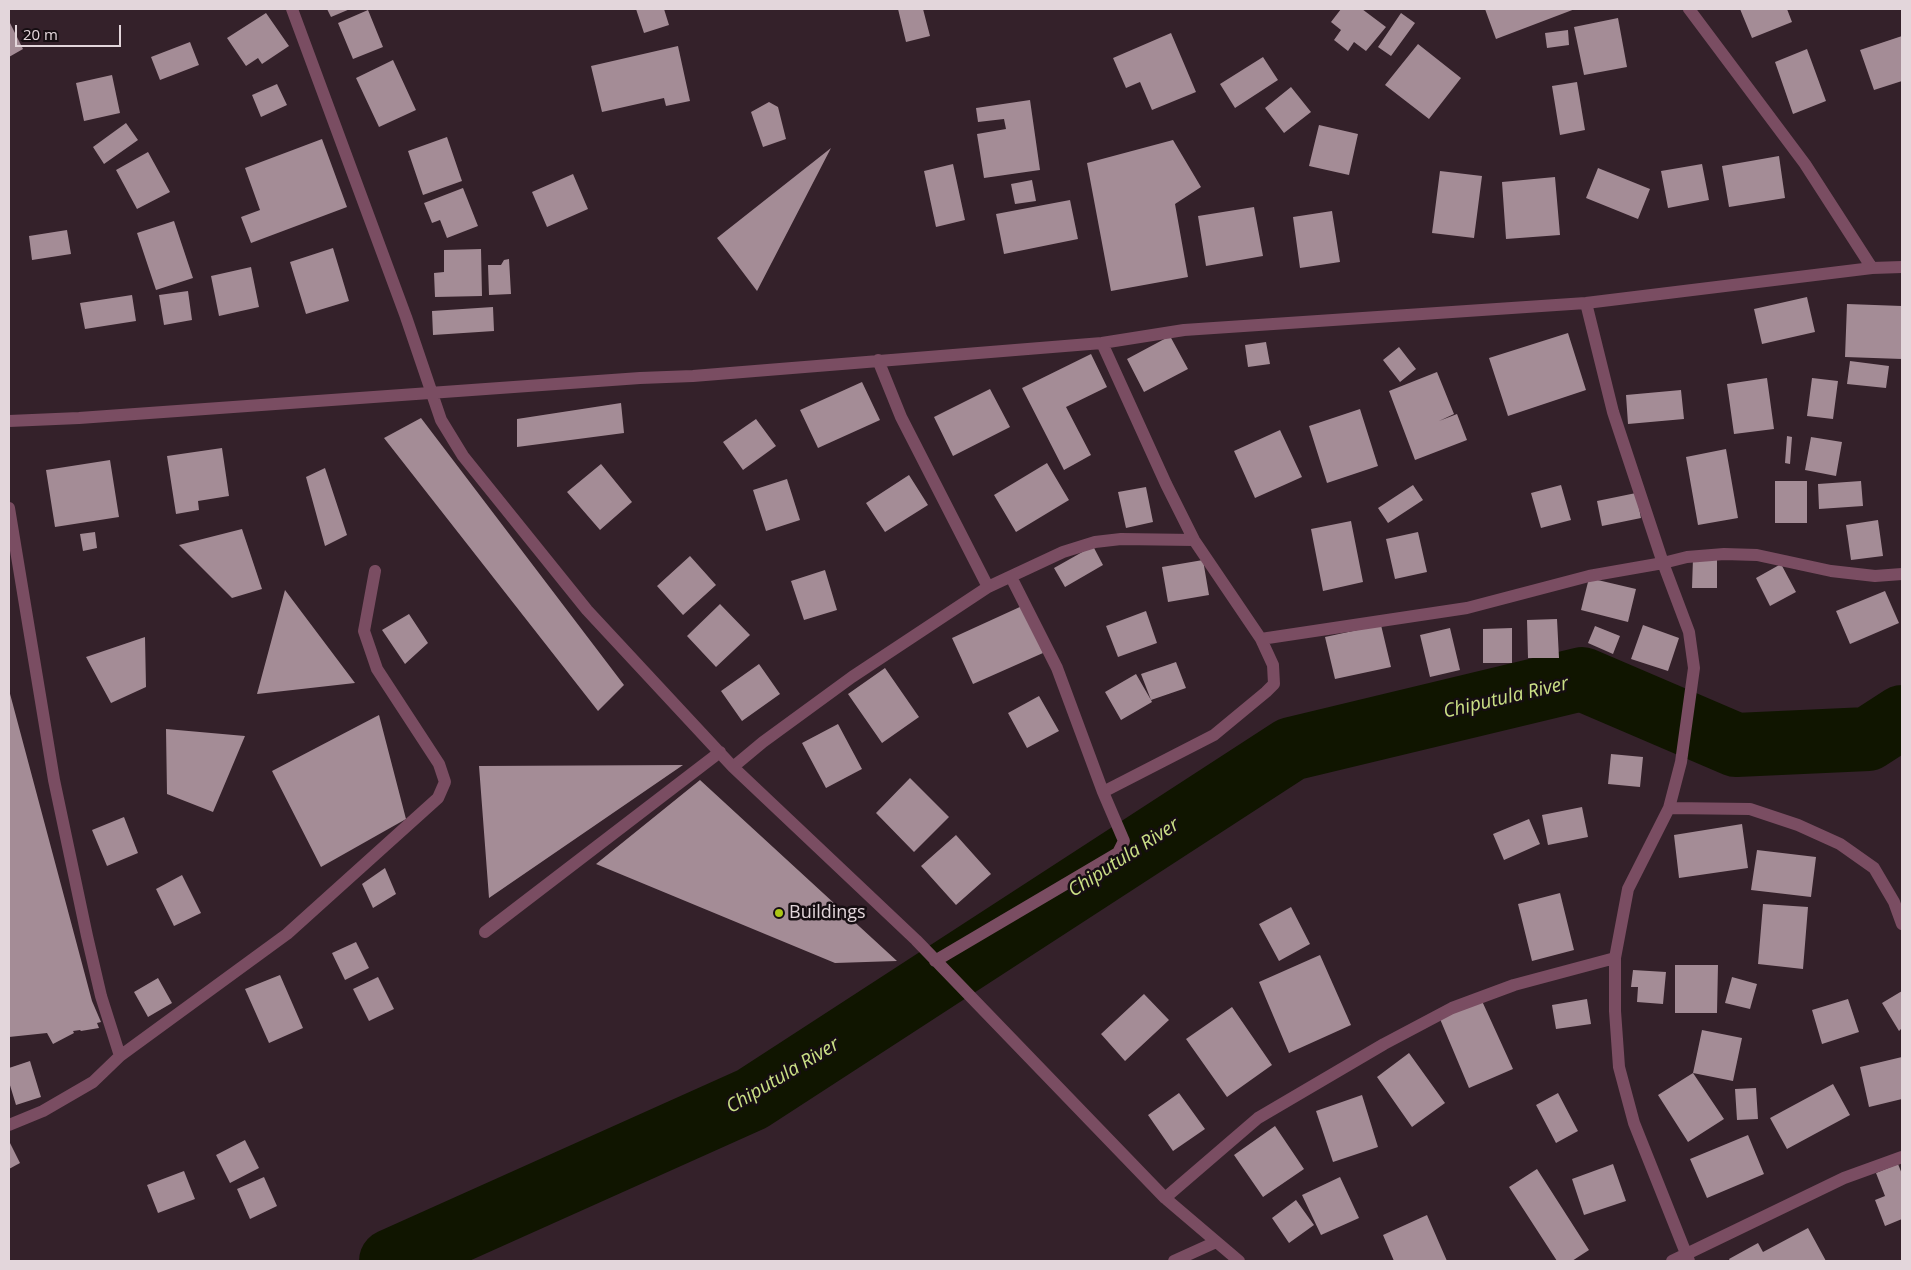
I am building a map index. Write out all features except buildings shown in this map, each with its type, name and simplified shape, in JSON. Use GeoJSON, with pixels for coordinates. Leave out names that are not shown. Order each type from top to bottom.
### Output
{"type":"FeatureCollection","features":[{"type":"Feature","properties":{"kind":"street"},"geometry":{"type":"LineString","coordinates":[[292,9],[406,317],[441,420],[463,456],[587,610],[733,767],[938,964],[1165,1198],[1239,1261]]}},
{"type":"Feature","properties":{"kind":"street"},"geometry":{"type":"LineString","coordinates":[[1689,9],[1805,164],[1872,268]]}},
{"type":"Feature","properties":{"kind":"street"},"geometry":{"type":"LineString","coordinates":[[9,421],[79,418],[693,376],[1102,343],[1184,330],[1586,303],[1872,268],[1902,267]]}},
{"type":"Feature","properties":{"kind":"street"},"geometry":{"type":"LineString","coordinates":[[1586,303],[1613,412],[1663,563],[1689,632],[1694,668],[1680,762],[1669,808],[1628,889],[1615,958],[1615,1011],[1619,1067],[1634,1123],[1688,1258]]}},
{"type":"Feature","properties":{"kind":"street"},"geometry":{"type":"LineString","coordinates":[[1102,343],[1166,484],[1194,540],[1261,639],[1273,665],[1274,684],[1214,735],[1103,792]]}},
{"type":"Feature","properties":{"kind":"street"},"geometry":{"type":"LineString","coordinates":[[878,360],[901,417],[988,587]]}},
{"type":"Feature","properties":{"kind":"street"},"geometry":{"type":"LineString","coordinates":[[9,508],[54,780],[87,936],[104,1005],[120,1056]]}},
{"type":"Feature","properties":{"kind":"street"},"geometry":{"type":"LineString","coordinates":[[733,767],[763,742],[852,677],[988,587],[1063,552],[1095,542],[1120,539],[1194,540]]}},
{"type":"Feature","properties":{"kind":"street"},"geometry":{"type":"LineString","coordinates":[[1261,639],[1467,608],[1589,576],[1687,557],[1724,554],[1757,555],[1831,571],[1876,576],[1902,574]]}},
{"type":"Feature","properties":{"kind":"street"},"geometry":{"type":"LineString","coordinates":[[9,1125],[43,1111],[93,1082],[120,1056],[287,934],[438,798],[445,782],[438,764],[377,670],[364,630],[375,571]]}},
{"type":"Feature","properties":{"kind":"street"},"geometry":{"type":"LineString","coordinates":[[938,964],[1118,853],[1124,841],[1103,792],[1057,668],[1011,577]]}},
{"type":"Feature","properties":{"kind":"street"},"geometry":{"type":"LineString","coordinates":[[485,932],[720,752]]}},
{"type":"Feature","properties":{"kind":"street"},"geometry":{"type":"LineString","coordinates":[[1669,808],[1750,809],[1798,824],[1840,844],[1874,868],[1894,902],[1902,924]]}},
{"type":"Feature","properties":{"kind":"street"},"geometry":{"type":"LineString","coordinates":[[1165,1198],[1258,1118],[1384,1044],[1452,1008],[1514,985],[1615,958]]}},
{"type":"Feature","properties":{"kind":"street"},"geometry":{"type":"LineString","coordinates":[[1672,1261],[1688,1258],[1844,1178],[1902,1157]]}},
{"type":"Feature","properties":{"kind":"street"},"geometry":{"type":"LineString","coordinates":[[1174,1261],[1216,1242]]}},
{"type":"Feature","properties":{"kind":"waterway","name":"Chiputula River"},"geometry":{"type":"LineString","coordinates":[[391,1261],[752,1099],[1291,749],[1582,679],[1736,745],[1868,739],[1902,717]]}},
{"type":"Feature","properties":{"kind":"place","name":"Buildings"},"geometry":{"type":"Point","coordinates":[779,913]}}]}
